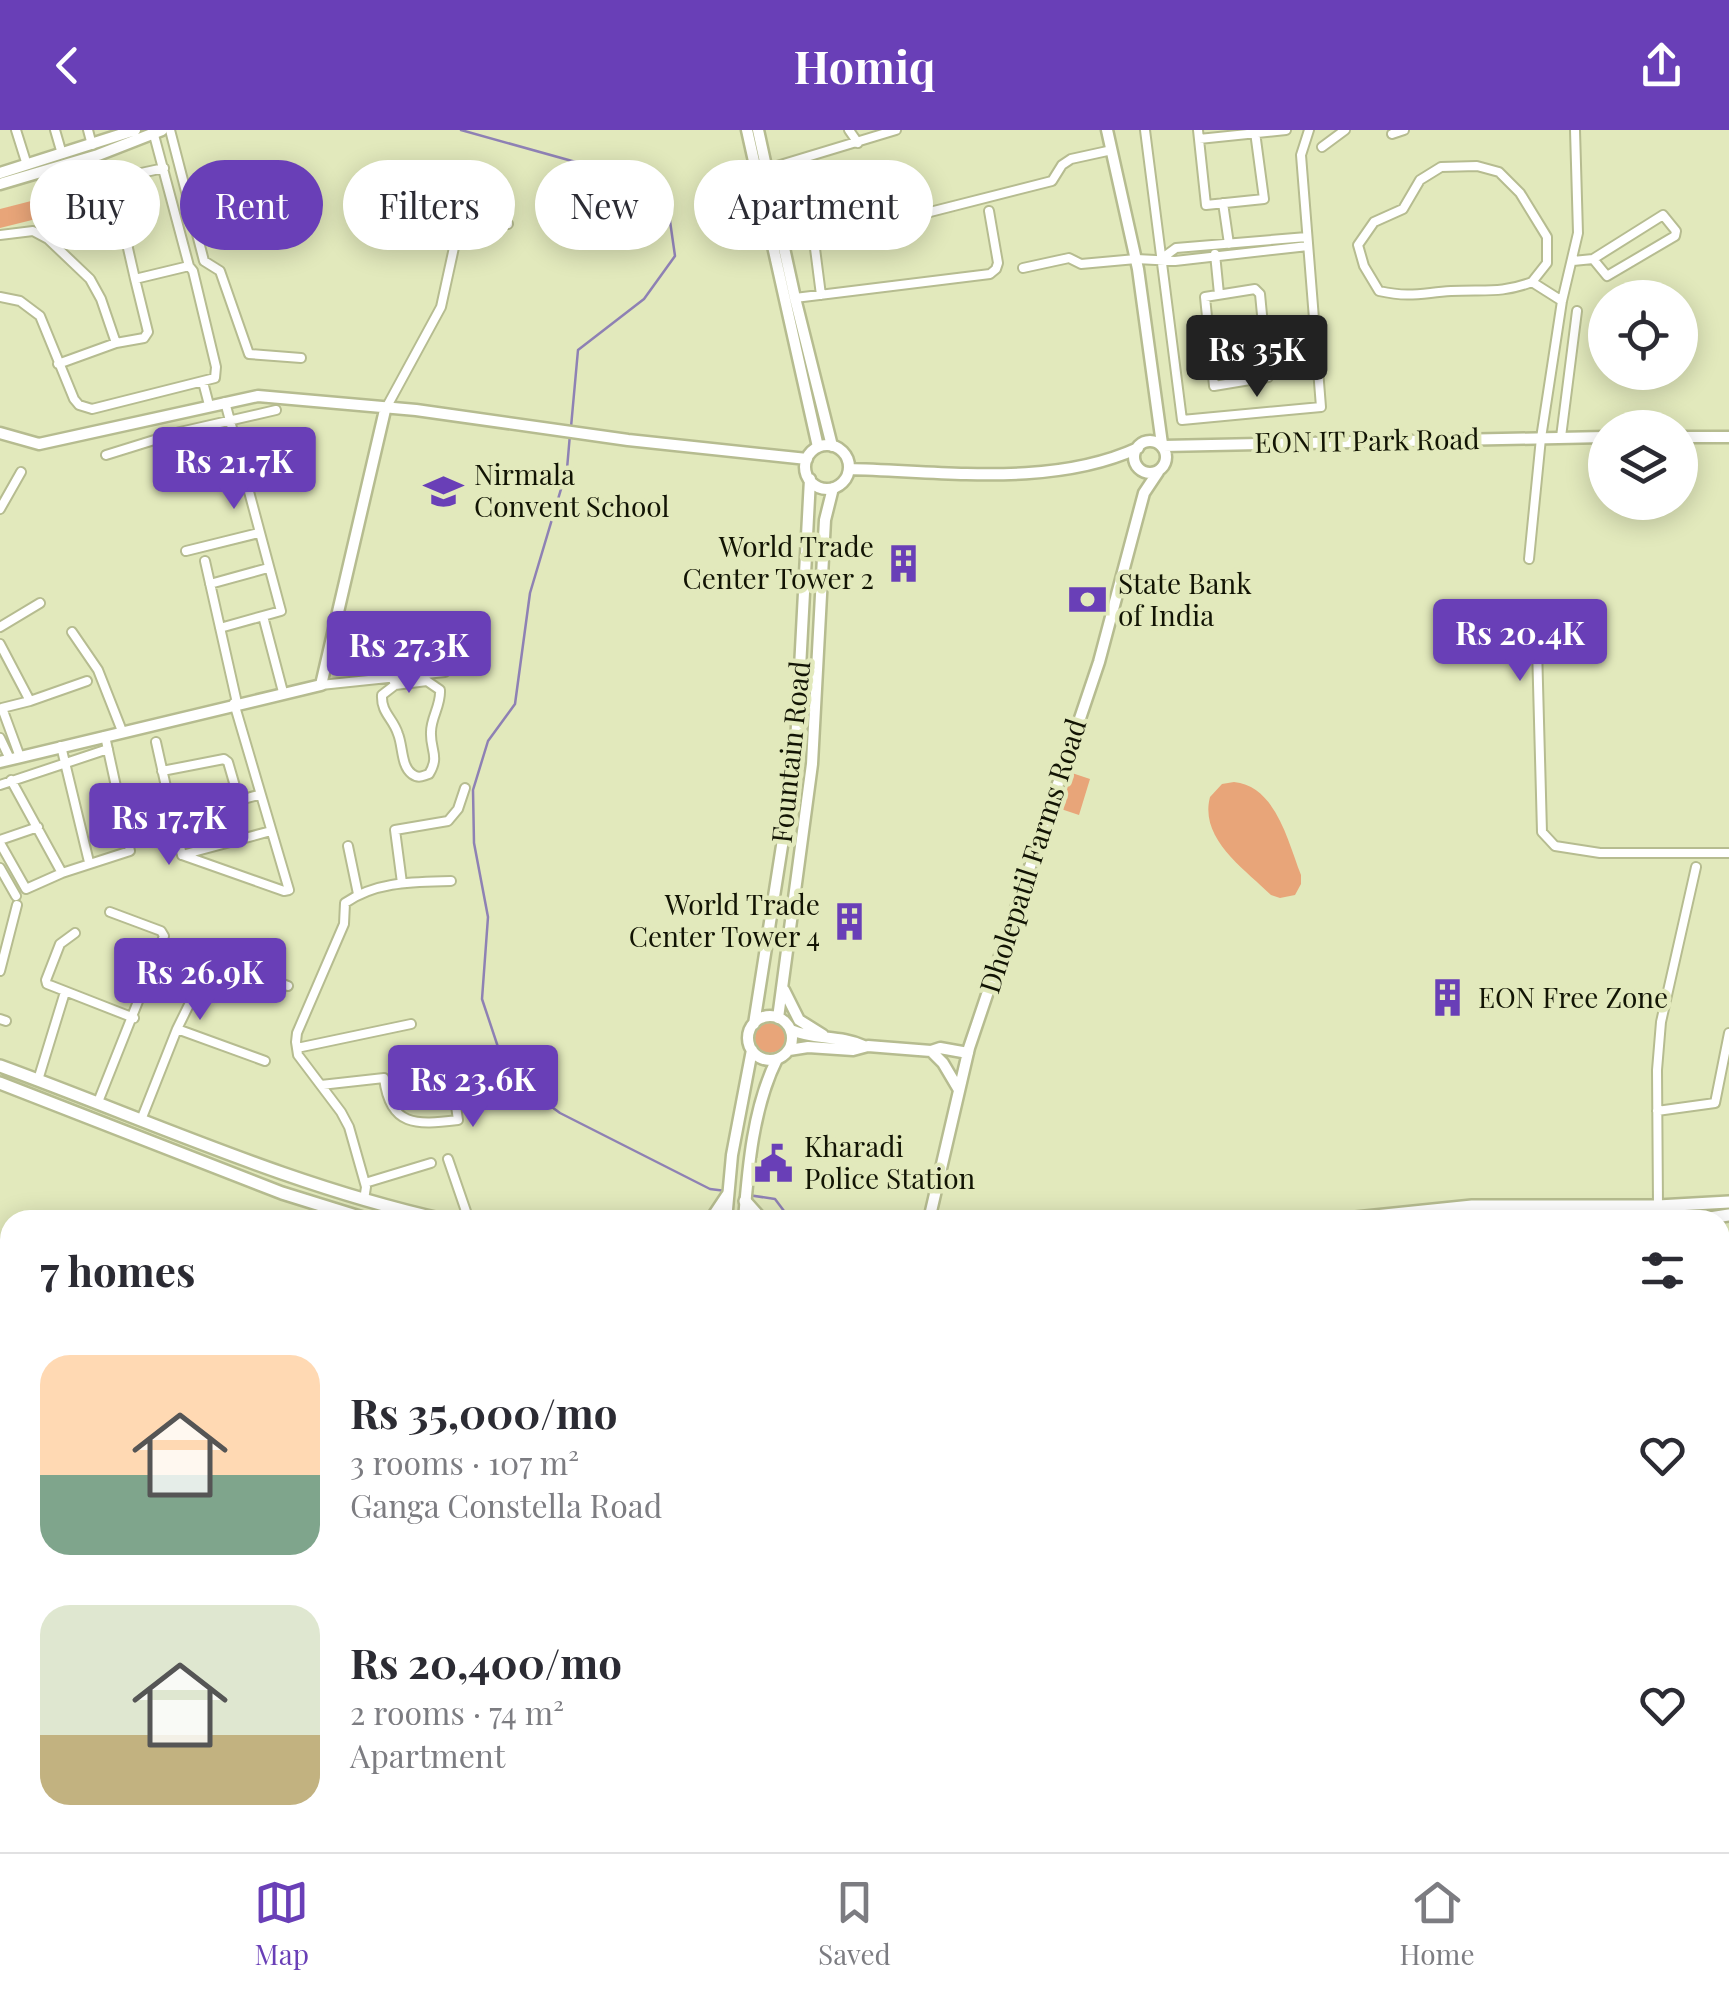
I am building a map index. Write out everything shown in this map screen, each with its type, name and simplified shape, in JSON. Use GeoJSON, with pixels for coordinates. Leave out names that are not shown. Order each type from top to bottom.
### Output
{"type":"FeatureCollection","features":[{"type":"Feature","properties":{"kind":"main road"},"geometry":{"type":"LineString","coordinates":[[0,1066],[287,1177],[404,1210]]}},
{"type":"Feature","properties":{"kind":"main road"},"geometry":{"type":"LineString","coordinates":[[0,1083],[282,1193],[337,1210]]}},
{"type":"Feature","properties":{"kind":"main road"},"geometry":{"type":"LineString","coordinates":[[717,1210],[727,1191]]}},
{"type":"Feature","properties":{"kind":"main road"},"geometry":{"type":"LineString","coordinates":[[746,1194],[756,1210]]}},
{"type":"Feature","properties":{"kind":"main road"},"geometry":{"type":"LineString","coordinates":[[1469,1210],[1507,1204],[1658,1206],[1729,1202]]}},
{"type":"Feature","properties":{"kind":"street"},"geometry":{"type":"LineString","coordinates":[[16,130],[27,165]]}},
{"type":"Feature","properties":{"kind":"street"},"geometry":{"type":"LineString","coordinates":[[55,130],[62,154]]}},
{"type":"Feature","properties":{"kind":"street"},"geometry":{"type":"LineString","coordinates":[[88,130],[92,145]]}},
{"type":"Feature","properties":{"kind":"street"},"geometry":{"type":"LineString","coordinates":[[0,173],[92,145],[111,134],[135,130]]}},
{"type":"Feature","properties":{"kind":"street"},"geometry":{"type":"LineString","coordinates":[[170,130],[204,260],[220,271],[249,354],[301,358]]}},
{"type":"Feature","properties":{"kind":"street"},"geometry":{"type":"LineString","coordinates":[[748,130],[818,447]]}},
{"type":"Feature","properties":{"kind":"street"},"geometry":{"type":"LineString","coordinates":[[758,130],[765,160]]}},
{"type":"Feature","properties":{"kind":"street"},"geometry":{"type":"LineString","coordinates":[[849,130],[858,143]]}},
{"type":"Feature","properties":{"kind":"street"},"geometry":{"type":"LineString","coordinates":[[801,160],[896,130]]}},
{"type":"Feature","properties":{"kind":"street"},"geometry":{"type":"LineString","coordinates":[[1108,130],[1136,259],[1162,445],[1161,467]]}},
{"type":"Feature","properties":{"kind":"street"},"geometry":{"type":"LineString","coordinates":[[1145,130],[1182,420],[1321,407],[1302,155],[1309,130]]}},
{"type":"Feature","properties":{"kind":"street"},"geometry":{"type":"LineString","coordinates":[[1256,132],[1264,199],[1206,205],[1198,135],[1286,130]]}},
{"type":"Feature","properties":{"kind":"street"},"geometry":{"type":"LineString","coordinates":[[1322,146],[1345,130]]}},
{"type":"Feature","properties":{"kind":"street"},"geometry":{"type":"LineString","coordinates":[[1392,134],[1404,130]]}},
{"type":"Feature","properties":{"kind":"street"},"geometry":{"type":"LineString","coordinates":[[1529,559],[1541,438],[1562,301],[1578,233],[1576,130]]}},
{"type":"Feature","properties":{"kind":"street"},"geometry":{"type":"LineString","coordinates":[[0,184],[158,132],[189,266],[194,271],[216,367],[215,378],[92,409],[74,398],[40,316],[20,301],[0,297]]}},
{"type":"Feature","properties":{"kind":"street"},"geometry":{"type":"LineString","coordinates":[[933,211],[1052,181],[1071,159],[1112,150]]}},
{"type":"Feature","properties":{"kind":"street"},"geometry":{"type":"LineString","coordinates":[[1476,166],[1499,172],[1520,193],[1547,236],[1547,263],[1532,282],[1509,291],[1450,291],[1413,297],[1379,291],[1364,266],[1358,245],[1374,222],[1403,209],[1420,180],[1441,167],[1476,166]]}},
{"type":"Feature","properties":{"kind":"street"},"geometry":{"type":"LineString","coordinates":[[58,364],[116,343],[144,338],[148,332],[114,187],[118,178],[164,168]]}},
{"type":"Feature","properties":{"kind":"street"},"geometry":{"type":"LineString","coordinates":[[1223,203],[1229,244]]}},
{"type":"Feature","properties":{"kind":"street"},"geometry":{"type":"LineString","coordinates":[[794,298],[990,274],[998,262],[989,211]]}},
{"type":"Feature","properties":{"kind":"street"},"geometry":{"type":"LineString","coordinates":[[1573,261],[1592,259],[1663,216],[1676,231],[1675,236],[1607,276],[1592,259]]}},
{"type":"Feature","properties":{"kind":"street"},"geometry":{"type":"LineString","coordinates":[[0,235],[33,230],[48,239],[90,279],[102,299],[116,343]]}},
{"type":"Feature","properties":{"kind":"street"},"geometry":{"type":"LineString","coordinates":[[1161,258],[1176,248],[1307,242]]}},
{"type":"Feature","properties":{"kind":"street"},"geometry":{"type":"LineString","coordinates":[[1022,268],[1069,258],[1081,264],[1161,258],[1174,261],[1307,242]]}},
{"type":"Feature","properties":{"kind":"street"},"geometry":{"type":"LineString","coordinates":[[1213,246],[1219,294]]}},
{"type":"Feature","properties":{"kind":"street"},"geometry":{"type":"LineString","coordinates":[[322,685],[384,410],[440,307],[453,250]]}},
{"type":"Feature","properties":{"kind":"street"},"geometry":{"type":"LineString","coordinates":[[784,250],[832,446]]}},
{"type":"Feature","properties":{"kind":"street"},"geometry":{"type":"LineString","coordinates":[[815,250],[821,295]]}},
{"type":"Feature","properties":{"kind":"street"},"geometry":{"type":"LineString","coordinates":[[135,279],[189,266]]}},
{"type":"Feature","properties":{"kind":"street"},"geometry":{"type":"LineString","coordinates":[[1532,282],[1562,301]]}},
{"type":"Feature","properties":{"kind":"street"},"geometry":{"type":"LineString","coordinates":[[1259,291],[1266,380],[1217,387],[1212,383],[1205,297],[1219,294],[1259,291]]}},
{"type":"Feature","properties":{"kind":"street"},"geometry":{"type":"LineString","coordinates":[[1560,438],[1576,342],[1577,311]]}},
{"type":"Feature","properties":{"kind":"street"},"geometry":{"type":"LineString","coordinates":[[1556,342],[1576,342]]}},
{"type":"Feature","properties":{"kind":"street"},"geometry":{"type":"LineString","coordinates":[[203,382],[209,405]]}},
{"type":"Feature","properties":{"kind":"street"},"geometry":{"type":"LineString","coordinates":[[0,434],[40,444],[258,396],[416,410],[807,460],[818,447],[832,446],[844,452],[849,469],[1016,472],[1112,460],[1140,445],[1156,407]]}},
{"type":"Feature","properties":{"kind":"street"},"geometry":{"type":"LineString","coordinates":[[220,628],[282,611],[225,402]]}},
{"type":"Feature","properties":{"kind":"street"},"geometry":{"type":"LineString","coordinates":[[106,455],[230,419],[276,410]]}},
{"type":"Feature","properties":{"kind":"street"},"geometry":{"type":"LineString","coordinates":[[1698,437],[1729,436]]}},
{"type":"Feature","properties":{"kind":"street","name":"EON IT Park Road"},"geometry":{"type":"LineString","coordinates":[[1140,445],[1151,439],[1162,445],[1588,437]]}},
{"type":"Feature","properties":{"kind":"street"},"geometry":{"type":"LineString","coordinates":[[1112,460],[1152,475],[1194,444]]}},
{"type":"Feature","properties":{"kind":"street","name":"Dholepatil Farms Road"},"geometry":{"type":"LineString","coordinates":[[1140,445],[1138,470],[1144,493]]}},
{"type":"Feature","properties":{"kind":"street","name":"Fountain Road"},"geometry":{"type":"LineString","coordinates":[[726,1210],[752,1050],[749,1034],[754,1024],[795,763],[810,479],[807,460]]}},
{"type":"Feature","properties":{"kind":"street","name":"Dholepatil Farms Road"},"geometry":{"type":"LineString","coordinates":[[930,1210],[967,1057],[1099,662],[1144,493],[1161,467]]}},
{"type":"Feature","properties":{"kind":"street","name":"Fountain Road"},"geometry":{"type":"LineString","coordinates":[[778,1018],[812,764],[825,520],[833,488],[843,482],[849,469]]}},
{"type":"Feature","properties":{"kind":"street"},"geometry":{"type":"LineString","coordinates":[[1,504],[21,472]]}},
{"type":"Feature","properties":{"kind":"street"},"geometry":{"type":"LineString","coordinates":[[810,479],[818,486],[833,488]]}},
{"type":"Feature","properties":{"kind":"street"},"geometry":{"type":"LineString","coordinates":[[186,551],[259,532]]}},
{"type":"Feature","properties":{"kind":"street"},"geometry":{"type":"LineString","coordinates":[[182,854],[289,890],[258,795],[204,562]]}},
{"type":"Feature","properties":{"kind":"street"},"geometry":{"type":"LineString","coordinates":[[210,584],[268,568]]}},
{"type":"Feature","properties":{"kind":"street"},"geometry":{"type":"LineString","coordinates":[[0,627],[40,603]]}},
{"type":"Feature","properties":{"kind":"street"},"geometry":{"type":"LineString","coordinates":[[263,616],[282,692]]}},
{"type":"Feature","properties":{"kind":"street"},"geometry":{"type":"LineString","coordinates":[[72,632],[98,670],[122,731]]}},
{"type":"Feature","properties":{"kind":"street"},"geometry":{"type":"LineString","coordinates":[[0,644],[30,701]]}},
{"type":"Feature","properties":{"kind":"street"},"geometry":{"type":"LineString","coordinates":[[1537,647],[1542,832],[1555,846],[1600,853],[1729,853]]}},
{"type":"Feature","properties":{"kind":"street"},"geometry":{"type":"LineString","coordinates":[[10,759],[282,692],[322,685],[394,682],[427,681],[440,690],[430,730],[436,758],[429,774],[420,777],[405,764],[397,730],[384,712],[382,695],[394,682],[445,672]]}},
{"type":"Feature","properties":{"kind":"street"},"geometry":{"type":"LineString","coordinates":[[10,759],[2,708],[88,682]]}},
{"type":"Feature","properties":{"kind":"street"},"geometry":{"type":"LineString","coordinates":[[38,828],[0,842],[26,889],[89,862],[130,851],[105,736]]}},
{"type":"Feature","properties":{"kind":"street"},"geometry":{"type":"LineString","coordinates":[[0,738],[10,759]]}},
{"type":"Feature","properties":{"kind":"street"},"geometry":{"type":"LineString","coordinates":[[156,742],[182,854]]}},
{"type":"Feature","properties":{"kind":"street"},"geometry":{"type":"LineString","coordinates":[[61,746],[89,862]]}},
{"type":"Feature","properties":{"kind":"street"},"geometry":{"type":"LineString","coordinates":[[0,785],[108,749]]}},
{"type":"Feature","properties":{"kind":"street"},"geometry":{"type":"LineString","coordinates":[[162,771],[224,759],[240,800]]}},
{"type":"Feature","properties":{"kind":"street"},"geometry":{"type":"LineString","coordinates":[[11,780],[62,872]]}},
{"type":"Feature","properties":{"kind":"street"},"geometry":{"type":"LineString","coordinates":[[402,883],[395,830],[448,822],[458,809],[465,788]]}},
{"type":"Feature","properties":{"kind":"street"},"geometry":{"type":"LineString","coordinates":[[172,818],[258,795]]}},
{"type":"Feature","properties":{"kind":"street"},"geometry":{"type":"LineString","coordinates":[[182,854],[271,830]]}},
{"type":"Feature","properties":{"kind":"street"},"geometry":{"type":"LineString","coordinates":[[348,846],[358,894]]}},
{"type":"Feature","properties":{"kind":"street"},"geometry":{"type":"LineString","coordinates":[[1658,1206],[1657,1112],[1662,1022],[1696,867]]}},
{"type":"Feature","properties":{"kind":"street"},"geometry":{"type":"LineString","coordinates":[[0,868],[16,901],[0,971]]}},
{"type":"Feature","properties":{"kind":"street"},"geometry":{"type":"LineString","coordinates":[[364,1200],[365,1183],[348,1127],[298,1055],[297,1033],[344,924],[346,902],[358,894],[402,883],[451,881]]}},
{"type":"Feature","properties":{"kind":"street"},"geometry":{"type":"LineString","coordinates":[[98,1102],[164,936],[161,931],[110,912]]}},
{"type":"Feature","properties":{"kind":"street"},"geometry":{"type":"LineString","coordinates":[[74,933],[60,944],[46,980],[49,985],[134,1018]]}},
{"type":"Feature","properties":{"kind":"street"},"geometry":{"type":"LineString","coordinates":[[141,1120],[204,968],[214,960],[288,986]]}},
{"type":"Feature","properties":{"kind":"street"},"geometry":{"type":"LineString","coordinates":[[782,984],[799,1020],[829,1037]]}},
{"type":"Feature","properties":{"kind":"street"},"geometry":{"type":"LineString","coordinates":[[38,1080],[65,992]]}},
{"type":"Feature","properties":{"kind":"street"},"geometry":{"type":"LineString","coordinates":[[754,1024],[765,1017],[778,1018],[791,1030],[864,1046],[934,1054],[959,1090]]}},
{"type":"Feature","properties":{"kind":"street"},"geometry":{"type":"LineString","coordinates":[[297,1048],[410,1024]]}},
{"type":"Feature","properties":{"kind":"street"},"geometry":{"type":"LineString","coordinates":[[177,1028],[265,1061]]}},
{"type":"Feature","properties":{"kind":"street"},"geometry":{"type":"LineString","coordinates":[[789,1050],[791,1030]]}},
{"type":"Feature","properties":{"kind":"street"},"geometry":{"type":"LineString","coordinates":[[1715,1102],[1729,1033]]}},
{"type":"Feature","properties":{"kind":"street"},"geometry":{"type":"LineString","coordinates":[[745,1210],[767,1082],[777,1059],[789,1050],[808,1047],[853,1050],[864,1046]]}},
{"type":"Feature","properties":{"kind":"street"},"geometry":{"type":"LineString","coordinates":[[934,1054],[940,1048],[967,1057]]}},
{"type":"Feature","properties":{"kind":"street"},"geometry":{"type":"LineString","coordinates":[[752,1050],[761,1058],[777,1059]]}},
{"type":"Feature","properties":{"kind":"street"},"geometry":{"type":"LineString","coordinates":[[321,1085],[384,1078],[388,1103],[404,1118],[422,1124],[458,1120],[452,1078],[394,1084]]}},
{"type":"Feature","properties":{"kind":"street"},"geometry":{"type":"LineString","coordinates":[[1657,1112],[1729,1100]]}},
{"type":"Feature","properties":{"kind":"street"},"geometry":{"type":"LineString","coordinates":[[448,1159],[466,1210]]}},
{"type":"Feature","properties":{"kind":"street"},"geometry":{"type":"LineString","coordinates":[[365,1183],[431,1163]]}},
{"type":"Feature","properties":{"kind":"shaded area"},"geometry":{"type":"Polygon","coordinates":[[[30,201],[30,220],[0,228],[0,209],[30,201]]]}},
{"type":"Feature","properties":{"kind":"shaded area"},"geometry":{"type":"Polygon","coordinates":[[[1072,773],[1090,779],[1079,815],[1061,809],[1072,773]]]}},
{"type":"Feature","properties":{"kind":"shaded area"},"geometry":{"type":"Polygon","coordinates":[[[1234,782],[1260,794],[1278,818],[1301,875],[1295,895],[1271,895],[1218,840],[1208,812],[1210,797],[1222,784],[1234,782]]]}},
{"type":"Feature","properties":{"kind":"shaded area"},"geometry":{"type":"Polygon","coordinates":[[[770,1023],[781,1027],[785,1038],[781,1049],[770,1053],[759,1049],[755,1038],[759,1027],[770,1023]]]}},
{"type":"Feature","properties":{"kind":"waterway"},"geometry":{"type":"LineString","coordinates":[[461,130],[633,178],[667,200],[675,256],[644,299],[578,350],[571,427]]}},
{"type":"Feature","properties":{"kind":"waterway"},"geometry":{"type":"LineString","coordinates":[[570,434],[567,469],[530,593],[515,704],[488,741],[473,790],[474,843],[488,917],[482,999],[507,1074],[560,1113],[710,1189],[726,1191]]}},
{"type":"Feature","properties":{"kind":"waterway"},"geometry":{"type":"LineString","coordinates":[[748,1195],[775,1199],[783,1210]]}},
{"type":"Feature","properties":{"kind":"place","name":"Nirmala Convent School"},"geometry":{"type":"Point","coordinates":[444,491]}},
{"type":"Feature","properties":{"kind":"place","name":"World Trade Center Tower 2"},"geometry":{"type":"Point","coordinates":[904,563]}},
{"type":"Feature","properties":{"kind":"place","name":"State Bank of India"},"geometry":{"type":"Point","coordinates":[1088,600]}},
{"type":"Feature","properties":{"kind":"place","name":"World Trade Center Tower 4"},"geometry":{"type":"Point","coordinates":[850,921]}},
{"type":"Feature","properties":{"kind":"place","name":"EON Free Zone"},"geometry":{"type":"Point","coordinates":[1448,998]}},
{"type":"Feature","properties":{"kind":"place","name":"Kharadi Police Station"},"geometry":{"type":"Point","coordinates":[774,1163]}}]}
